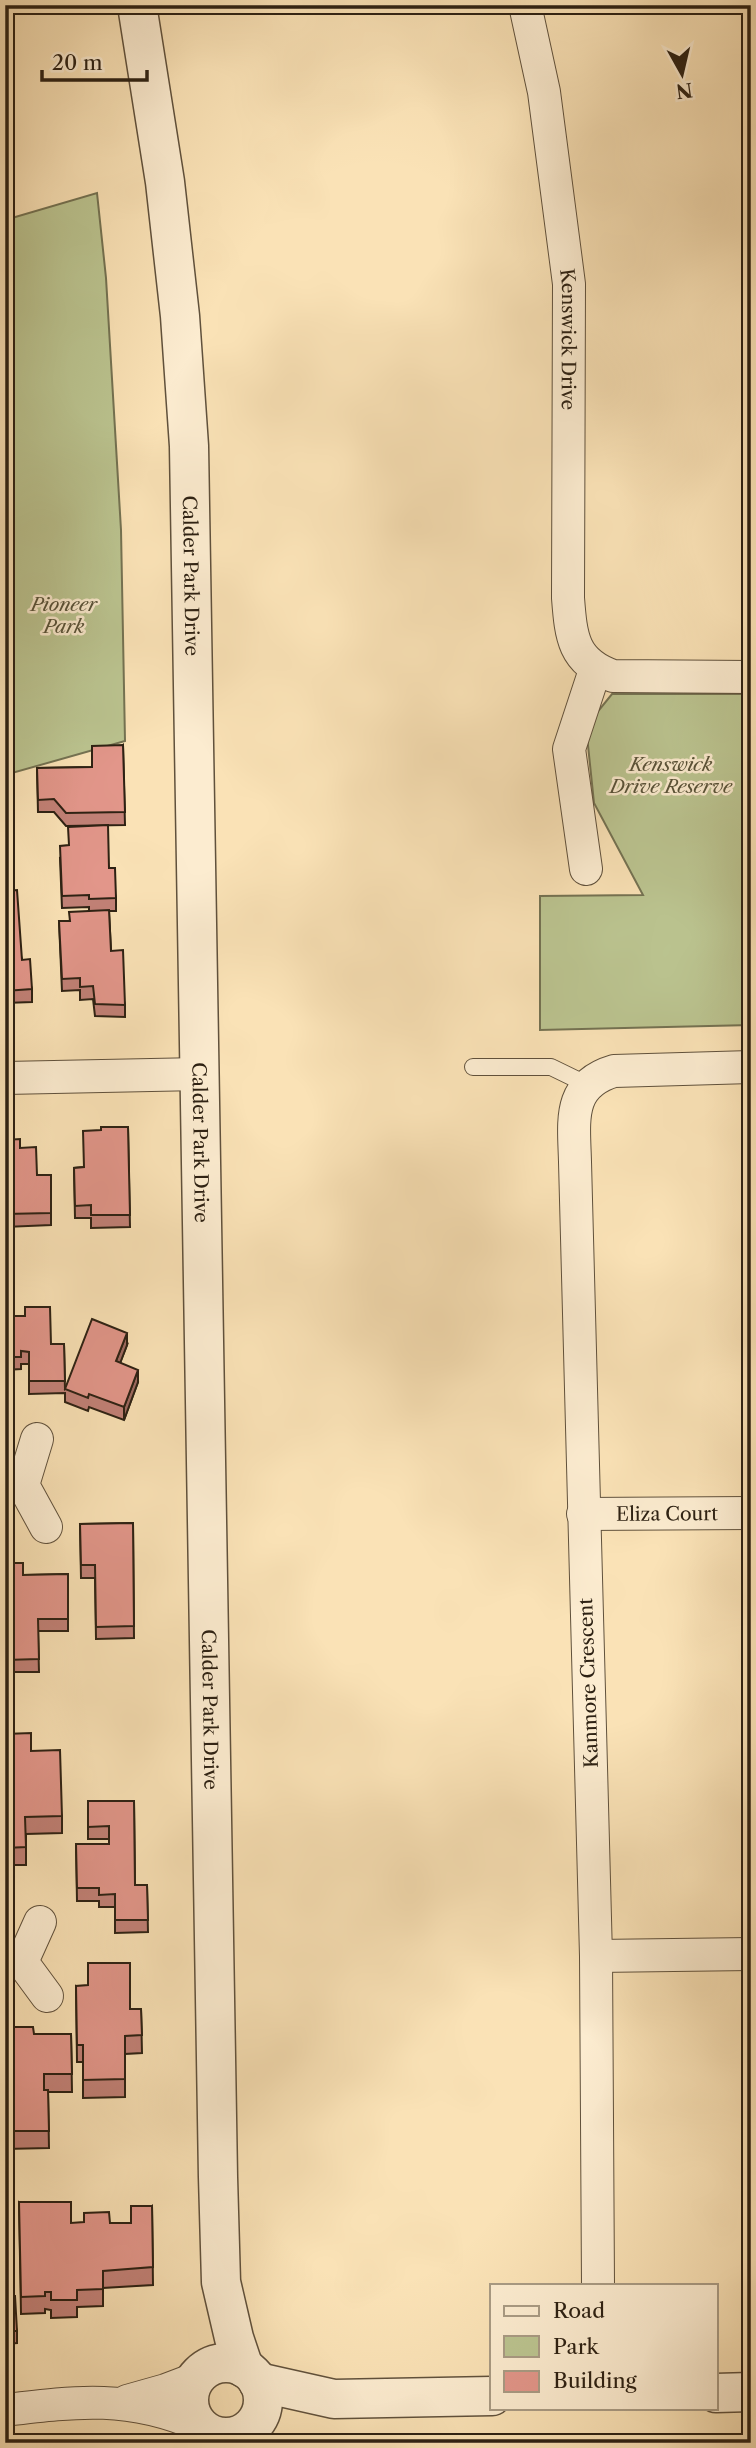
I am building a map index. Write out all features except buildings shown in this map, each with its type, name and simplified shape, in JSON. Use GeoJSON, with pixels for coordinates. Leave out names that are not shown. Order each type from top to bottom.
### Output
{"type":"FeatureCollection","features":[{"type":"Feature","properties":{"kind":"street","name":"Calder Park Drive"},"geometry":{"type":"LineString","coordinates":[[138,5],[166,195],[180,316],[189,446],[221,2282],[236,2345],[251,2375]]}},
{"type":"Feature","properties":{"kind":"street","name":"Kenswick Drive"},"geometry":{"type":"LineString","coordinates":[[525,5],[544,92],[569,284],[570,622],[580,655],[595,670]]}},
{"type":"Feature","properties":{"kind":"street"},"geometry":{"type":"LineString","coordinates":[[586,869],[569,749],[595,670],[613,676],[630,677],[751,677]]}},
{"type":"Feature","properties":{"kind":"street"},"geometry":{"type":"LineString","coordinates":[[586,1084],[598,1075],[614,1071],[751,1068]]}},
{"type":"Feature","properties":{"kind":"street"},"geometry":{"type":"LineString","coordinates":[[5,1078],[200,1074]]}},
{"type":"Feature","properties":{"kind":"street","name":"Kanmore Crescent"},"geometry":{"type":"LineString","coordinates":[[586,1084],[580,1096],[575,1132],[596,1956],[598,2284]]}},
{"type":"Feature","properties":{"kind":"street"},"geometry":{"type":"LineString","coordinates":[[37,1439],[14,1485],[46,1527]]}},
{"type":"Feature","properties":{"kind":"street","name":"Eliza Court"},"geometry":{"type":"LineString","coordinates":[[583,1514],[751,1513]]}},
{"type":"Feature","properties":{"kind":"street"},"geometry":{"type":"LineString","coordinates":[[40,1922],[14,1962],[47,1996]]}},
{"type":"Feature","properties":{"kind":"street"},"geometry":{"type":"LineString","coordinates":[[596,1956],[751,1954]]}},
{"type":"Feature","properties":{"kind":"street","name":"Calder Park Drive"},"geometry":{"type":"LineString","coordinates":[[199,2374],[221,2282]]}},
{"type":"Feature","properties":{"kind":"street"},"geometry":{"type":"LineString","coordinates":[[5,2410],[122,2402],[166,2390],[223,2363],[251,2375],[334,2399],[490,2396]]}},
{"type":"Feature","properties":{"kind":"street"},"geometry":{"type":"LineString","coordinates":[[199,2374],[190,2390],[188,2403],[203,2433]]}},
{"type":"Feature","properties":{"kind":"street"},"geometry":{"type":"LineString","coordinates":[[248,2433],[262,2404],[262,2392],[251,2375]]}},
{"type":"Feature","properties":{"kind":"street"},"geometry":{"type":"LineString","coordinates":[[718,2393],[751,2392]]}},
{"type":"Feature","properties":{"kind":"street"},"geometry":{"type":"LineString","coordinates":[[122,2402],[166,2413],[203,2433],[225,2437],[248,2433],[334,2399]]}},
{"type":"Feature","properties":{"kind":"lane"},"geometry":{"type":"LineString","coordinates":[[472,1067],[551,1068],[586,1084]]}},
{"type":"Feature","properties":{"kind":"green space","name":"Pioneer Park"},"geometry":{"type":"Polygon","coordinates":[[[97,193],[106,278],[121,530],[125,741],[5,775],[5,220],[97,193]]]}},
{"type":"Feature","properties":{"kind":"green space","name":"Kenswick Drive Reserve"},"geometry":{"type":"Polygon","coordinates":[[[612,694],[751,694],[751,1025],[540,1030],[540,896],[643,895],[594,803],[586,726],[612,694]]]}}]}
